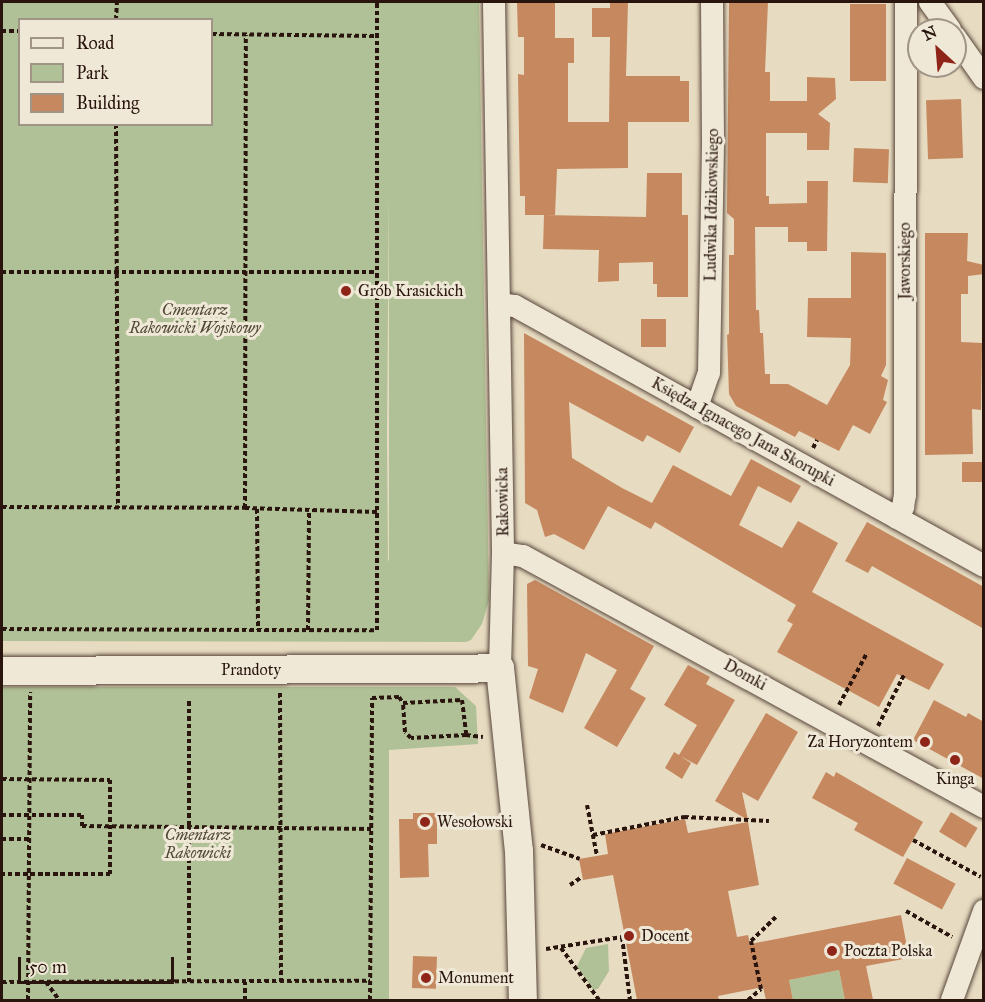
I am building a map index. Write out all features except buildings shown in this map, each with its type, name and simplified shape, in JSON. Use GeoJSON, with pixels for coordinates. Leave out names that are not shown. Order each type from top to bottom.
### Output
{"type":"FeatureCollection","features":[{"type":"Feature","properties":{"kind":"street","name":"Rakowicka"},"geometry":{"type":"LineString","coordinates":[[495,2],[503,553],[500,668],[519,851],[523,1000]]}},
{"type":"Feature","properties":{"kind":"street","name":"Ludwika Idzikowskiego"},"geometry":{"type":"LineString","coordinates":[[698,407],[709,373],[713,143],[712,2]]}},
{"type":"Feature","properties":{"kind":"street","name":"Jaworskiego"},"geometry":{"type":"LineString","coordinates":[[897,518],[903,507],[905,495],[906,2]]}},
{"type":"Feature","properties":{"kind":"street"},"geometry":{"type":"LineString","coordinates":[[930,2],[941,18]]}},
{"type":"Feature","properties":{"kind":"street"},"geometry":{"type":"LineString","coordinates":[[967,54],[984,78]]}},
{"type":"Feature","properties":{"kind":"street","name":"Księdza Ignacego Jana Skorupki"},"geometry":{"type":"LineString","coordinates":[[500,304],[515,306],[984,566]]}},
{"type":"Feature","properties":{"kind":"street","name":"Domki"},"geometry":{"type":"LineString","coordinates":[[503,553],[523,556],[984,807]]}},
{"type":"Feature","properties":{"kind":"street","name":"Prandoty"},"geometry":{"type":"LineString","coordinates":[[2,671],[500,668]]}},
{"type":"Feature","properties":{"kind":"street"},"geometry":{"type":"LineString","coordinates":[[952,1000],[984,911]]}},
{"type":"Feature","properties":{"kind":"path"},"geometry":{"type":"LineString","coordinates":[[116,18],[117,2]]}},
{"type":"Feature","properties":{"kind":"path"},"geometry":{"type":"LineString","coordinates":[[2,629],[377,630],[377,2]]}},
{"type":"Feature","properties":{"kind":"path"},"geometry":{"type":"LineString","coordinates":[[2,31],[18,32]]}},
{"type":"Feature","properties":{"kind":"path"},"geometry":{"type":"LineString","coordinates":[[213,34],[377,36]]}},
{"type":"Feature","properties":{"kind":"path"},"geometry":{"type":"LineString","coordinates":[[245,508],[246,35]]}},
{"type":"Feature","properties":{"kind":"path"},"geometry":{"type":"LineString","coordinates":[[116,126],[118,508]]}},
{"type":"Feature","properties":{"kind":"path"},"geometry":{"type":"LineString","coordinates":[[2,272],[378,272]]}},
{"type":"Feature","properties":{"kind":"path"},"geometry":{"type":"LineString","coordinates":[[2,507],[245,508],[309,512],[377,512]]}},
{"type":"Feature","properties":{"kind":"path"},"geometry":{"type":"LineString","coordinates":[[257,509],[258,630]]}},
{"type":"Feature","properties":{"kind":"path"},"geometry":{"type":"LineString","coordinates":[[308,630],[309,512]]}},
{"type":"Feature","properties":{"kind":"path"},"geometry":{"type":"LineString","coordinates":[[836,711],[867,653]]}},
{"type":"Feature","properties":{"kind":"path"},"geometry":{"type":"LineString","coordinates":[[874,732],[904,675]]}},
{"type":"Feature","properties":{"kind":"path"},"geometry":{"type":"LineString","coordinates":[[28,1000],[30,684]]}},
{"type":"Feature","properties":{"kind":"path"},"geometry":{"type":"LineString","coordinates":[[280,693],[281,981]]}},
{"type":"Feature","properties":{"kind":"path"},"geometry":{"type":"LineString","coordinates":[[370,1000],[372,698],[399,697],[403,703],[405,732],[411,738],[485,736]]}},
{"type":"Feature","properties":{"kind":"path"},"geometry":{"type":"LineString","coordinates":[[403,703],[462,700],[466,735]]}},
{"type":"Feature","properties":{"kind":"path"},"geometry":{"type":"LineString","coordinates":[[189,701],[189,982]]}},
{"type":"Feature","properties":{"kind":"path"},"geometry":{"type":"LineString","coordinates":[[2,779],[110,780],[110,874],[2,874]]}},
{"type":"Feature","properties":{"kind":"path"},"geometry":{"type":"LineString","coordinates":[[587,805],[597,856]]}},
{"type":"Feature","properties":{"kind":"path"},"geometry":{"type":"LineString","coordinates":[[2,815],[82,815],[82,826],[372,829]]}},
{"type":"Feature","properties":{"kind":"path"},"geometry":{"type":"LineString","coordinates":[[593,834],[684,817],[769,821]]}},
{"type":"Feature","properties":{"kind":"path"},"geometry":{"type":"LineString","coordinates":[[2,839],[30,839]]}},
{"type":"Feature","properties":{"kind":"path"},"geometry":{"type":"LineString","coordinates":[[913,840],[981,877]]}},
{"type":"Feature","properties":{"kind":"path"},"geometry":{"type":"LineString","coordinates":[[541,844],[580,859]]}},
{"type":"Feature","properties":{"kind":"path"},"geometry":{"type":"LineString","coordinates":[[570,885],[582,877]]}},
{"type":"Feature","properties":{"kind":"path"},"geometry":{"type":"LineString","coordinates":[[906,911],[958,940]]}},
{"type":"Feature","properties":{"kind":"path"},"geometry":{"type":"LineString","coordinates":[[748,1000],[761,988],[752,941],[778,915]]}},
{"type":"Feature","properties":{"kind":"path"},"geometry":{"type":"LineString","coordinates":[[546,949],[622,936],[630,1000]]}},
{"type":"Feature","properties":{"kind":"path"},"geometry":{"type":"LineString","coordinates":[[561,948],[598,1000]]}},
{"type":"Feature","properties":{"kind":"path"},"geometry":{"type":"LineString","coordinates":[[2,982],[370,981]]}},
{"type":"Feature","properties":{"kind":"path"},"geometry":{"type":"LineString","coordinates":[[45,982],[59,1000]]}},
{"type":"Feature","properties":{"kind":"path"},"geometry":{"type":"LineString","coordinates":[[244,1000],[245,982]]}},
{"type":"Feature","properties":{"kind":"green space","name":"Cmentarz Rakowicki Wojskowy"},"geometry":{"type":"Polygon","coordinates":[[[2,2],[479,2],[489,600],[482,624],[471,640],[466,642],[2,641],[2,2]],[[389,191],[387,436],[389,560],[389,191]]]}},
{"type":"Feature","properties":{"kind":"green space","name":"Cmentarz Rakowicki"},"geometry":{"type":"Polygon","coordinates":[[[2,687],[455,687],[476,706],[478,744],[389,750],[389,1000],[2,1000],[2,687]]]}},
{"type":"Feature","properties":{"kind":"green space"},"geometry":{"type":"Polygon","coordinates":[[[608,944],[609,971],[598,989],[593,990],[577,966],[586,948],[608,944]]]}},
{"type":"Feature","properties":{"kind":"green space"},"geometry":{"type":"Polygon","coordinates":[[[839,970],[845,1000],[793,1000],[789,980],[839,970]]]}},
{"type":"Feature","properties":{"kind":"place","name":"Grób Krasickich"},"geometry":{"type":"Point","coordinates":[346,291]}},
{"type":"Feature","properties":{"kind":"place","name":"Za Horyzontem"},"geometry":{"type":"Point","coordinates":[925,742]}},
{"type":"Feature","properties":{"kind":"place","name":"Kinga"},"geometry":{"type":"Point","coordinates":[955,760]}},
{"type":"Feature","properties":{"kind":"place","name":"Wesołowski"},"geometry":{"type":"Point","coordinates":[425,822]}},
{"type":"Feature","properties":{"kind":"place","name":"Docent"},"geometry":{"type":"Point","coordinates":[629,936]}},
{"type":"Feature","properties":{"kind":"place","name":"Poczta Polska"},"geometry":{"type":"Point","coordinates":[832,951]}},
{"type":"Feature","properties":{"kind":"place","name":"Monument"},"geometry":{"type":"Point","coordinates":[426,978]}}]}
